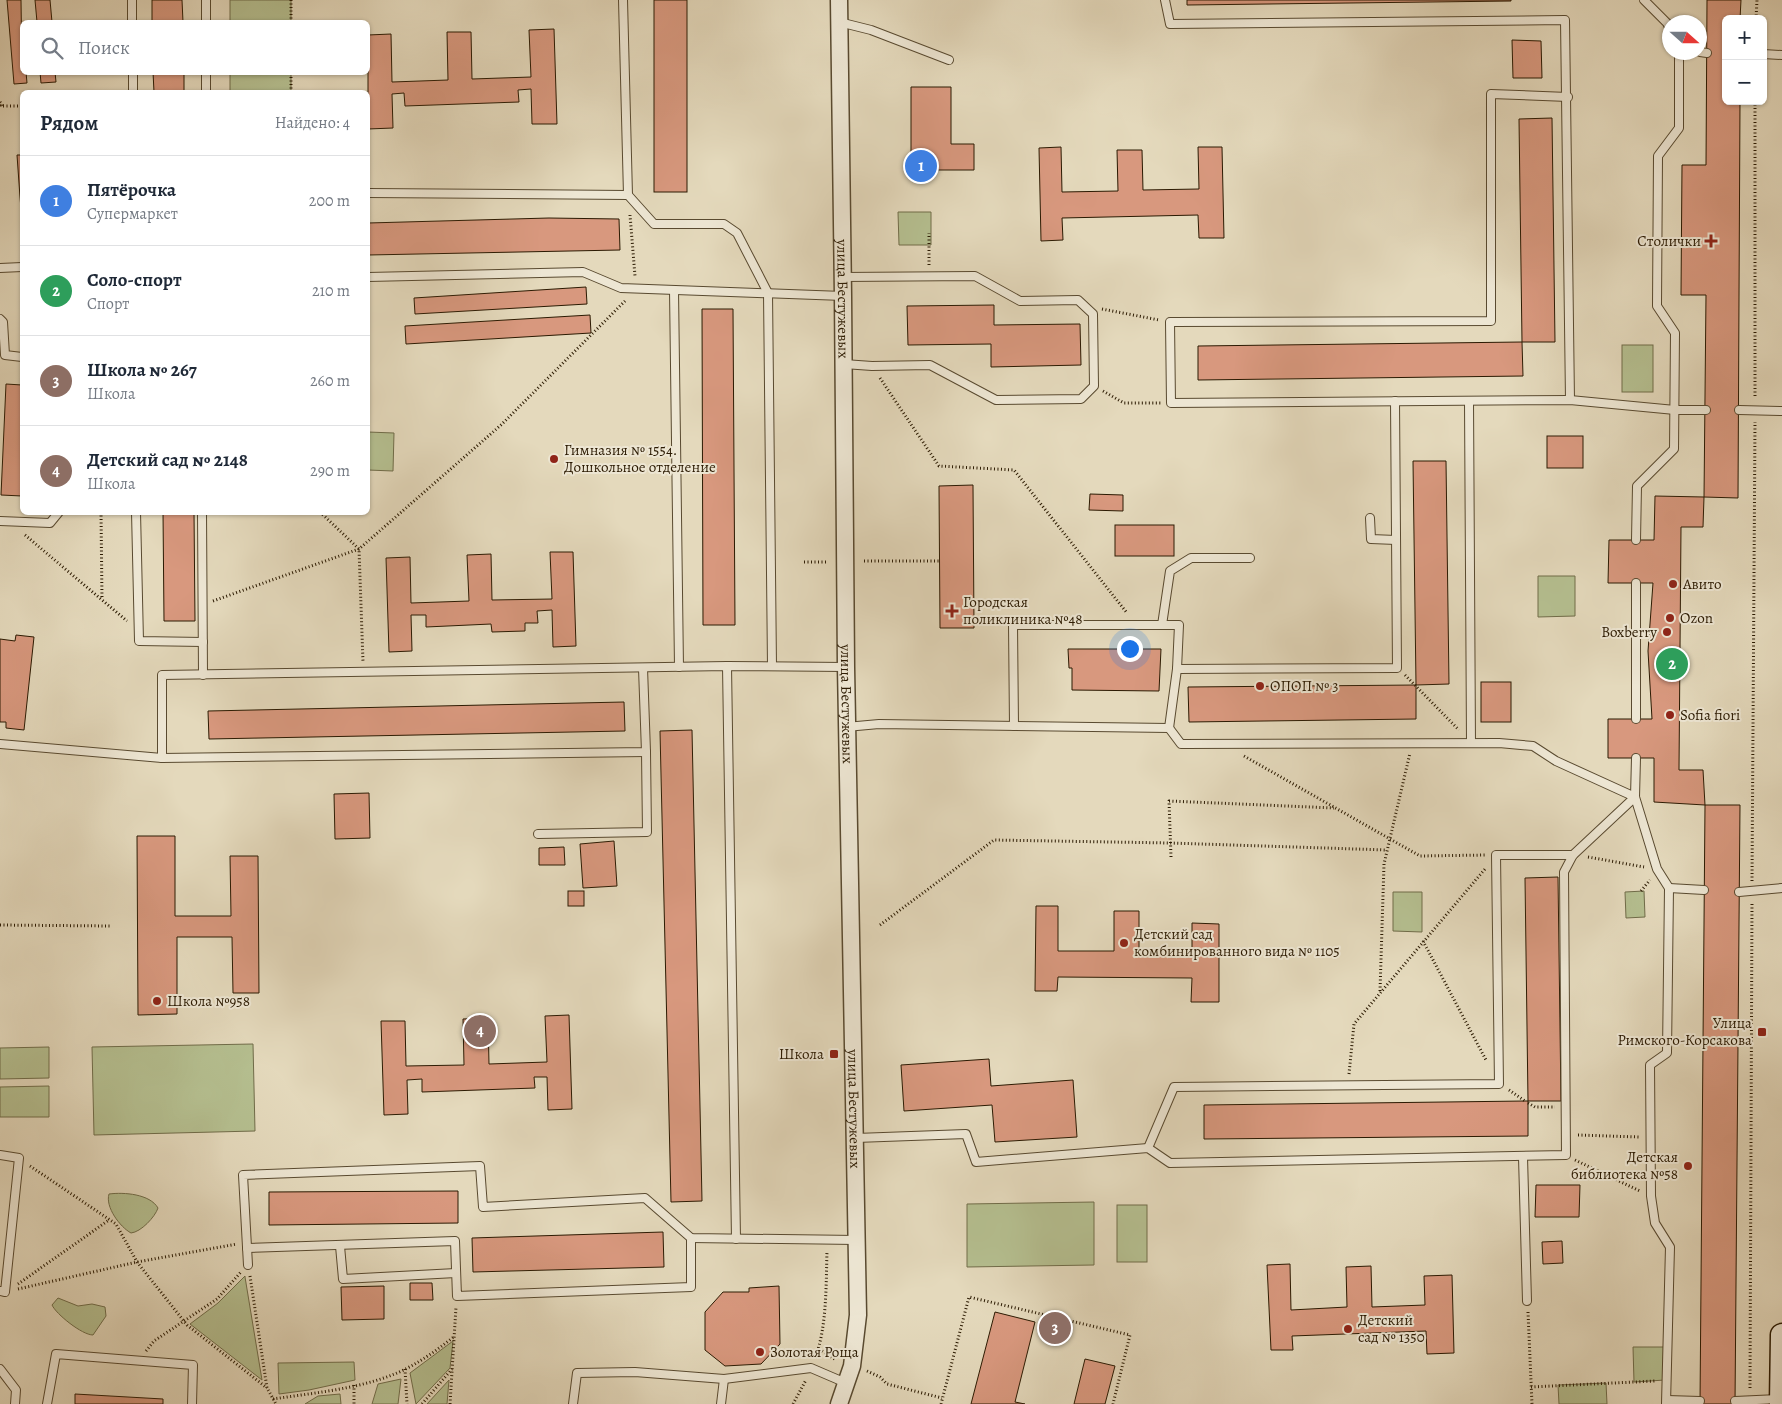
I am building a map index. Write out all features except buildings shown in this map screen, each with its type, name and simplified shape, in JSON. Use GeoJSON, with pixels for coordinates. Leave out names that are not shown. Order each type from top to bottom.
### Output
{"type":"FeatureCollection","features":[{"type":"Feature","properties":{"kind":"street","name":"улица Бестужевых"},"geometry":{"type":"LineString","coordinates":[[838,0],[844,296],[846,727],[856,1138],[858,1315],[852,1366],[839,1404]]}},
{"type":"Feature","properties":{"kind":"street"},"geometry":{"type":"LineString","coordinates":[[1781,1402],[1782,1335]]}},
{"type":"Feature","properties":{"kind":"lane"},"geometry":{"type":"LineString","coordinates":[[132,0],[132,20]]}},
{"type":"Feature","properties":{"kind":"lane"},"geometry":{"type":"LineString","coordinates":[[206,0],[206,20]]}},
{"type":"Feature","properties":{"kind":"lane"},"geometry":{"type":"LineString","coordinates":[[623,0],[628,195],[654,224],[724,224],[737,233],[768,293],[772,666]]}},
{"type":"Feature","properties":{"kind":"lane"},"geometry":{"type":"LineString","coordinates":[[1165,0],[1170,24],[1566,20],[1570,400]]}},
{"type":"Feature","properties":{"kind":"lane"},"geometry":{"type":"LineString","coordinates":[[1644,0],[1662,18]]}},
{"type":"Feature","properties":{"kind":"lane"},"geometry":{"type":"LineString","coordinates":[[839,22],[871,30],[949,60]]}},
{"type":"Feature","properties":{"kind":"lane"},"geometry":{"type":"LineString","coordinates":[[1767,54],[1782,55]]}},
{"type":"Feature","properties":{"kind":"lane"},"geometry":{"type":"LineString","coordinates":[[1636,540],[1637,486],[1674,449],[1675,333],[1657,306],[1658,156],[1678,128],[1679,60]]}},
{"type":"Feature","properties":{"kind":"lane"},"geometry":{"type":"LineString","coordinates":[[133,75],[133,90]]}},
{"type":"Feature","properties":{"kind":"lane"},"geometry":{"type":"LineString","coordinates":[[206,75],[206,90]]}},
{"type":"Feature","properties":{"kind":"lane"},"geometry":{"type":"LineString","coordinates":[[1568,97],[1491,94],[1491,321],[1170,322],[1170,403],[1570,400],[1675,410],[1706,410]]}},
{"type":"Feature","properties":{"kind":"lane"},"geometry":{"type":"LineString","coordinates":[[370,193],[628,195]]}},
{"type":"Feature","properties":{"kind":"lane"},"geometry":{"type":"LineString","coordinates":[[0,268],[20,267]]}},
{"type":"Feature","properties":{"kind":"lane"},"geometry":{"type":"LineString","coordinates":[[370,277],[583,272],[621,288],[844,296]]}},
{"type":"Feature","properties":{"kind":"lane"},"geometry":{"type":"LineString","coordinates":[[843,277],[975,276],[1020,301],[1078,300],[1093,314],[1094,386],[1081,399],[996,400],[930,365],[872,366],[844,364]]}},
{"type":"Feature","properties":{"kind":"lane"},"geometry":{"type":"LineString","coordinates":[[674,290],[679,667]]}},
{"type":"Feature","properties":{"kind":"lane"},"geometry":{"type":"LineString","coordinates":[[0,319],[3,322],[5,355],[20,357]]}},
{"type":"Feature","properties":{"kind":"lane"},"geometry":{"type":"LineString","coordinates":[[1176,669],[1397,668],[1395,401]]}},
{"type":"Feature","properties":{"kind":"lane"},"geometry":{"type":"LineString","coordinates":[[1469,401],[1471,743]]}},
{"type":"Feature","properties":{"kind":"lane"},"geometry":{"type":"LineString","coordinates":[[1739,410],[1782,411]]}},
{"type":"Feature","properties":{"kind":"lane"},"geometry":{"type":"LineString","coordinates":[[0,521],[50,522],[56,515]]}},
{"type":"Feature","properties":{"kind":"lane"},"geometry":{"type":"LineString","coordinates":[[136,515],[139,641],[203,642]]}},
{"type":"Feature","properties":{"kind":"lane"},"geometry":{"type":"LineString","coordinates":[[202,515],[203,675]]}},
{"type":"Feature","properties":{"kind":"lane"},"geometry":{"type":"LineString","coordinates":[[1370,518],[1371,539],[1396,540]]}},
{"type":"Feature","properties":{"kind":"lane"},"geometry":{"type":"LineString","coordinates":[[1162,625],[1170,571],[1191,558],[1250,558]]}},
{"type":"Feature","properties":{"kind":"lane"},"geometry":{"type":"LineString","coordinates":[[1636,583],[1636,718]]}},
{"type":"Feature","properties":{"kind":"lane"},"geometry":{"type":"LineString","coordinates":[[1014,726],[1012,625],[1179,625],[1170,728],[1181,744],[1500,742],[1534,746],[1556,760],[1635,797]]}},
{"type":"Feature","properties":{"kind":"lane"},"geometry":{"type":"LineString","coordinates":[[727,666],[736,1239]]}},
{"type":"Feature","properties":{"kind":"lane"},"geometry":{"type":"LineString","coordinates":[[162,758],[162,675],[727,666],[846,667]]}},
{"type":"Feature","properties":{"kind":"lane"},"geometry":{"type":"LineString","coordinates":[[538,834],[647,832],[644,668]]}},
{"type":"Feature","properties":{"kind":"lane"},"geometry":{"type":"LineString","coordinates":[[846,727],[879,724],[1170,728]]}},
{"type":"Feature","properties":{"kind":"lane"},"geometry":{"type":"LineString","coordinates":[[0,744],[162,758],[646,752]]}},
{"type":"Feature","properties":{"kind":"lane"},"geometry":{"type":"LineString","coordinates":[[1636,758],[1635,797],[1657,870],[1669,888],[1666,1052],[1650,1065],[1652,1196],[1655,1223],[1670,1247],[1666,1402],[1700,1401]]}},
{"type":"Feature","properties":{"kind":"lane"},"geometry":{"type":"LineString","coordinates":[[856,1138],[966,1134],[976,1162],[1148,1148],[1170,1163],[1566,1155],[1564,872],[1573,855],[1635,797]]}},
{"type":"Feature","properties":{"kind":"lane"},"geometry":{"type":"LineString","coordinates":[[1148,1148],[1174,1088],[1499,1084],[1496,855],[1573,855]]}},
{"type":"Feature","properties":{"kind":"lane"},"geometry":{"type":"LineString","coordinates":[[1669,888],[1704,890]]}},
{"type":"Feature","properties":{"kind":"lane"},"geometry":{"type":"LineString","coordinates":[[1740,892],[1782,888]]}},
{"type":"Feature","properties":{"kind":"lane"},"geometry":{"type":"LineString","coordinates":[[0,1155],[18,1158],[5,1292],[0,1291]]}},
{"type":"Feature","properties":{"kind":"lane"},"geometry":{"type":"LineString","coordinates":[[1523,1157],[1527,1300]]}},
{"type":"Feature","properties":{"kind":"lane"},"geometry":{"type":"LineString","coordinates":[[248,1264],[243,1175],[480,1166],[483,1207],[645,1198],[690,1238],[857,1240]]}},
{"type":"Feature","properties":{"kind":"lane"},"geometry":{"type":"LineString","coordinates":[[247,1245],[340,1246],[454,1241],[457,1296],[691,1286],[690,1238]]}},
{"type":"Feature","properties":{"kind":"lane"},"geometry":{"type":"LineString","coordinates":[[340,1246],[343,1279],[456,1273]]}},
{"type":"Feature","properties":{"kind":"lane"},"geometry":{"type":"LineString","coordinates":[[47,1404],[56,1354],[193,1365],[192,1404]]}},
{"type":"Feature","properties":{"kind":"lane"},"geometry":{"type":"LineString","coordinates":[[573,1404],[577,1373],[635,1372],[724,1379],[811,1368],[846,1383]]}},
{"type":"Feature","properties":{"kind":"lane"},"geometry":{"type":"LineString","coordinates":[[0,1369],[16,1390],[15,1404]]}},
{"type":"Feature","properties":{"kind":"lane"},"geometry":{"type":"LineString","coordinates":[[721,1404],[724,1379]]}},
{"type":"Feature","properties":{"kind":"lane"},"geometry":{"type":"LineString","coordinates":[[1736,1401],[1781,1402]]}},
{"type":"Feature","properties":{"kind":"path"},"geometry":{"type":"LineString","coordinates":[[291,0],[291,20]]}},
{"type":"Feature","properties":{"kind":"path"},"geometry":{"type":"LineString","coordinates":[[1756,0],[1756,15]]}},
{"type":"Feature","properties":{"kind":"path"},"geometry":{"type":"LineString","coordinates":[[291,75],[291,90]]}},
{"type":"Feature","properties":{"kind":"path"},"geometry":{"type":"LineString","coordinates":[[1,104],[20,106]]}},
{"type":"Feature","properties":{"kind":"path"},"geometry":{"type":"LineString","coordinates":[[1750,1400],[1755,105]]}},
{"type":"Feature","properties":{"kind":"path"},"geometry":{"type":"LineString","coordinates":[[203,604],[359,548],[501,425],[636,289],[628,195]]}},
{"type":"Feature","properties":{"kind":"path"},"geometry":{"type":"LineString","coordinates":[[928,275],[929,233]]}},
{"type":"Feature","properties":{"kind":"path"},"geometry":{"type":"LineString","coordinates":[[1093,314],[1104,308],[1170,322]]}},
{"type":"Feature","properties":{"kind":"path"},"geometry":{"type":"LineString","coordinates":[[872,366],[939,466],[1014,470],[1136,625]]}},
{"type":"Feature","properties":{"kind":"path"},"geometry":{"type":"LineString","coordinates":[[1094,386],[1124,403],[1170,403]]}},
{"type":"Feature","properties":{"kind":"path"},"geometry":{"type":"LineString","coordinates":[[100,515],[102,600]]}},
{"type":"Feature","properties":{"kind":"path"},"geometry":{"type":"LineString","coordinates":[[323,515],[359,548],[363,672]]}},
{"type":"Feature","properties":{"kind":"path"},"geometry":{"type":"LineString","coordinates":[[9,522],[139,631]]}},
{"type":"Feature","properties":{"kind":"path"},"geometry":{"type":"LineString","coordinates":[[864,561],[940,561]]}},
{"type":"Feature","properties":{"kind":"path"},"geometry":{"type":"LineString","coordinates":[[804,562],[828,562]]}},
{"type":"Feature","properties":{"kind":"path"},"geometry":{"type":"LineString","coordinates":[[1397,668],[1416,684],[1471,743]]}},
{"type":"Feature","properties":{"kind":"path"},"geometry":{"type":"LineString","coordinates":[[1380,993],[1384,864],[1413,743]]}},
{"type":"Feature","properties":{"kind":"path"},"geometry":{"type":"LineString","coordinates":[[1223,744],[1420,856],[1496,855]]}},
{"type":"Feature","properties":{"kind":"path"},"geometry":{"type":"LineString","coordinates":[[1171,857],[1169,801],[1334,808]]}},
{"type":"Feature","properties":{"kind":"path"},"geometry":{"type":"LineString","coordinates":[[880,925],[994,840],[1387,850]]}},
{"type":"Feature","properties":{"kind":"path"},"geometry":{"type":"LineString","coordinates":[[1348,1085],[1354,1024],[1496,855]]}},
{"type":"Feature","properties":{"kind":"path"},"geometry":{"type":"LineString","coordinates":[[1573,855],[1657,870],[1641,891]]}},
{"type":"Feature","properties":{"kind":"path"},"geometry":{"type":"LineString","coordinates":[[0,925],[111,926]]}},
{"type":"Feature","properties":{"kind":"path"},"geometry":{"type":"LineString","coordinates":[[1423,942],[1499,1084],[1535,1107],[1565,1107]]}},
{"type":"Feature","properties":{"kind":"path"},"geometry":{"type":"LineString","coordinates":[[1565,1135],[1650,1138]]}},
{"type":"Feature","properties":{"kind":"path"},"geometry":{"type":"LineString","coordinates":[[1566,1155],[1652,1196]]}},
{"type":"Feature","properties":{"kind":"path"},"geometry":{"type":"LineString","coordinates":[[18,1158],[110,1220],[117,1222],[137,1262],[184,1322],[267,1388]]}},
{"type":"Feature","properties":{"kind":"path"},"geometry":{"type":"LineString","coordinates":[[110,1220],[10,1291],[137,1262],[247,1245]]}},
{"type":"Feature","properties":{"kind":"path"},"geometry":{"type":"LineString","coordinates":[[793,1404],[819,1349],[827,1240]]}},
{"type":"Feature","properties":{"kind":"path"},"geometry":{"type":"LineString","coordinates":[[139,1360],[154,1341],[217,1299],[248,1264]]}},
{"type":"Feature","properties":{"kind":"path"},"geometry":{"type":"LineString","coordinates":[[248,1264],[267,1388],[276,1404]]}},
{"type":"Feature","properties":{"kind":"path"},"geometry":{"type":"LineString","coordinates":[[450,1404],[457,1296]]}},
{"type":"Feature","properties":{"kind":"path"},"geometry":{"type":"LineString","coordinates":[[941,1404],[969,1297],[1130,1335],[1113,1404]]}},
{"type":"Feature","properties":{"kind":"path"},"geometry":{"type":"LineString","coordinates":[[1527,1300],[1532,1404]]}},
{"type":"Feature","properties":{"kind":"path"},"geometry":{"type":"LineString","coordinates":[[273,1399],[354,1385],[405,1369],[425,1359],[455,1336]]}},
{"type":"Feature","properties":{"kind":"path"},"geometry":{"type":"LineString","coordinates":[[819,1349],[836,1360]]}},
{"type":"Feature","properties":{"kind":"path"},"geometry":{"type":"LineString","coordinates":[[422,1404],[453,1368]]}},
{"type":"Feature","properties":{"kind":"path"},"geometry":{"type":"LineString","coordinates":[[405,1369],[408,1404]]}},
{"type":"Feature","properties":{"kind":"path"},"geometry":{"type":"LineString","coordinates":[[864,1369],[880,1377],[887,1384],[942,1398]]}},
{"type":"Feature","properties":{"kind":"path"},"geometry":{"type":"LineString","coordinates":[[1531,1387],[1668,1380]]}},
{"type":"Feature","properties":{"kind":"path"},"geometry":{"type":"LineString","coordinates":[[354,1385],[354,1404]]}},
{"type":"Feature","properties":{"kind":"green space"},"geometry":{"type":"Polygon","coordinates":[[[230,0],[291,0],[291,20],[230,20],[230,0]]]}},
{"type":"Feature","properties":{"kind":"green space"},"geometry":{"type":"Polygon","coordinates":[[[230,75],[291,75],[291,90],[230,90],[230,75]]]}},
{"type":"Feature","properties":{"kind":"green space"},"geometry":{"type":"Polygon","coordinates":[[[898,212],[931,212],[931,245],[899,245],[898,212]]]}},
{"type":"Feature","properties":{"kind":"green space"},"geometry":{"type":"Polygon","coordinates":[[[1622,345],[1653,345],[1653,392],[1622,392],[1622,345]]]}},
{"type":"Feature","properties":{"kind":"green space"},"geometry":{"type":"Polygon","coordinates":[[[370,432],[394,433],[393,471],[370,470],[370,432]]]}},
{"type":"Feature","properties":{"kind":"green space"},"geometry":{"type":"Polygon","coordinates":[[[1538,576],[1575,576],[1575,616],[1538,617],[1538,576]]]}},
{"type":"Feature","properties":{"kind":"green space"},"geometry":{"type":"Polygon","coordinates":[[[1644,891],[1645,917],[1626,918],[1625,892],[1644,891]]]}},
{"type":"Feature","properties":{"kind":"green space"},"geometry":{"type":"Polygon","coordinates":[[[1393,892],[1422,892],[1422,932],[1393,931],[1393,892]]]}},
{"type":"Feature","properties":{"kind":"green space"},"geometry":{"type":"Polygon","coordinates":[[[253,1044],[255,1131],[94,1135],[92,1047],[253,1044]]]}},
{"type":"Feature","properties":{"kind":"green space"},"geometry":{"type":"Polygon","coordinates":[[[49,1047],[49,1078],[0,1079],[0,1048],[49,1047]]]}},
{"type":"Feature","properties":{"kind":"green space"},"geometry":{"type":"Polygon","coordinates":[[[49,1086],[49,1117],[0,1117],[0,1087],[49,1086]]]}},
{"type":"Feature","properties":{"kind":"green space"},"geometry":{"type":"Polygon","coordinates":[[[122,1193],[143,1197],[154,1203],[158,1208],[147,1224],[131,1233],[114,1216],[109,1205],[109,1194],[122,1193]]]}},
{"type":"Feature","properties":{"kind":"green space"},"geometry":{"type":"Polygon","coordinates":[[[1094,1202],[1094,1265],[967,1267],[967,1204],[1094,1202]]]}},
{"type":"Feature","properties":{"kind":"green space"},"geometry":{"type":"Polygon","coordinates":[[[1117,1205],[1147,1205],[1147,1262],[1117,1262],[1117,1205]]]}},
{"type":"Feature","properties":{"kind":"green space"},"geometry":{"type":"Polygon","coordinates":[[[245,1276],[262,1380],[190,1324],[218,1303],[245,1276]]]}},
{"type":"Feature","properties":{"kind":"green space"},"geometry":{"type":"Polygon","coordinates":[[[58,1298],[78,1306],[92,1304],[105,1307],[106,1316],[93,1335],[88,1334],[70,1323],[54,1309],[52,1305],[58,1298]]]}},
{"type":"Feature","properties":{"kind":"green space"},"geometry":{"type":"Polygon","coordinates":[[[453,1341],[450,1368],[416,1404],[410,1373],[453,1341]]]}},
{"type":"Feature","properties":{"kind":"green space"},"geometry":{"type":"Polygon","coordinates":[[[1633,1347],[1665,1347],[1665,1380],[1634,1382],[1633,1347]]]}},
{"type":"Feature","properties":{"kind":"green space"},"geometry":{"type":"Polygon","coordinates":[[[354,1362],[355,1380],[309,1390],[279,1394],[278,1363],[354,1362]]]}},
{"type":"Feature","properties":{"kind":"green space"},"geometry":{"type":"Polygon","coordinates":[[[401,1379],[398,1404],[372,1404],[378,1384],[401,1379]]]}},
{"type":"Feature","properties":{"kind":"green space"},"geometry":{"type":"Polygon","coordinates":[[[449,1380],[447,1404],[427,1404],[449,1380]]]}},
{"type":"Feature","properties":{"kind":"green space"},"geometry":{"type":"Polygon","coordinates":[[[1606,1383],[1607,1404],[1559,1404],[1558,1385],[1606,1383]]]}},
{"type":"Feature","properties":{"kind":"green space"},"geometry":{"type":"Polygon","coordinates":[[[340,1394],[341,1404],[305,1404],[318,1396],[340,1394]]]}},
{"type":"Feature","properties":{"kind":"place","name":"Пятёрочка"},"geometry":{"type":"Point","coordinates":[921,166]}},
{"type":"Feature","properties":{"kind":"place","name":"Столички"},"geometry":{"type":"Point","coordinates":[1711,241]}},
{"type":"Feature","properties":{"kind":"place","name":"Гимназия № 1554. Дошкольное отделение"},"geometry":{"type":"Point","coordinates":[554,459]}},
{"type":"Feature","properties":{"kind":"place","name":"Авито"},"geometry":{"type":"Point","coordinates":[1673,584]}},
{"type":"Feature","properties":{"kind":"place","name":"Городская поликлиника №48"},"geometry":{"type":"Point","coordinates":[952,611]}},
{"type":"Feature","properties":{"kind":"place","name":"Ozon"},"geometry":{"type":"Point","coordinates":[1670,618]}},
{"type":"Feature","properties":{"kind":"place","name":"Boxberry"},"geometry":{"type":"Point","coordinates":[1667,632]}},
{"type":"Feature","properties":{"kind":"place","name":"Соло-спорт"},"geometry":{"type":"Point","coordinates":[1672,664]}},
{"type":"Feature","properties":{"kind":"place","name":"ОПОП № 3"},"geometry":{"type":"Point","coordinates":[1260,686]}},
{"type":"Feature","properties":{"kind":"place","name":"Sofia fiori"},"geometry":{"type":"Point","coordinates":[1670,715]}},
{"type":"Feature","properties":{"kind":"place","name":"Детский сад комбинированного вида № 1105"},"geometry":{"type":"Point","coordinates":[1124,943]}},
{"type":"Feature","properties":{"kind":"place","name":"Школа №958"},"geometry":{"type":"Point","coordinates":[157,1001]}},
{"type":"Feature","properties":{"kind":"place","name":"Детский сад № 2148"},"geometry":{"type":"Point","coordinates":[480,1031]}},
{"type":"Feature","properties":{"kind":"place","name":"Улица Римского-Корсакова"},"geometry":{"type":"Point","coordinates":[1762,1032]}},
{"type":"Feature","properties":{"kind":"place","name":"Школа"},"geometry":{"type":"Point","coordinates":[834,1054]}},
{"type":"Feature","properties":{"kind":"place","name":"Детская библиотека №58"},"geometry":{"type":"Point","coordinates":[1688,1166]}},
{"type":"Feature","properties":{"kind":"place","name":"Школа № 267"},"geometry":{"type":"Point","coordinates":[1055,1328]}},
{"type":"Feature","properties":{"kind":"place","name":"Детский сад № 1350"},"geometry":{"type":"Point","coordinates":[1348,1329]}},
{"type":"Feature","properties":{"kind":"place","name":"Золотая Роща"},"geometry":{"type":"Point","coordinates":[760,1352]}}]}
